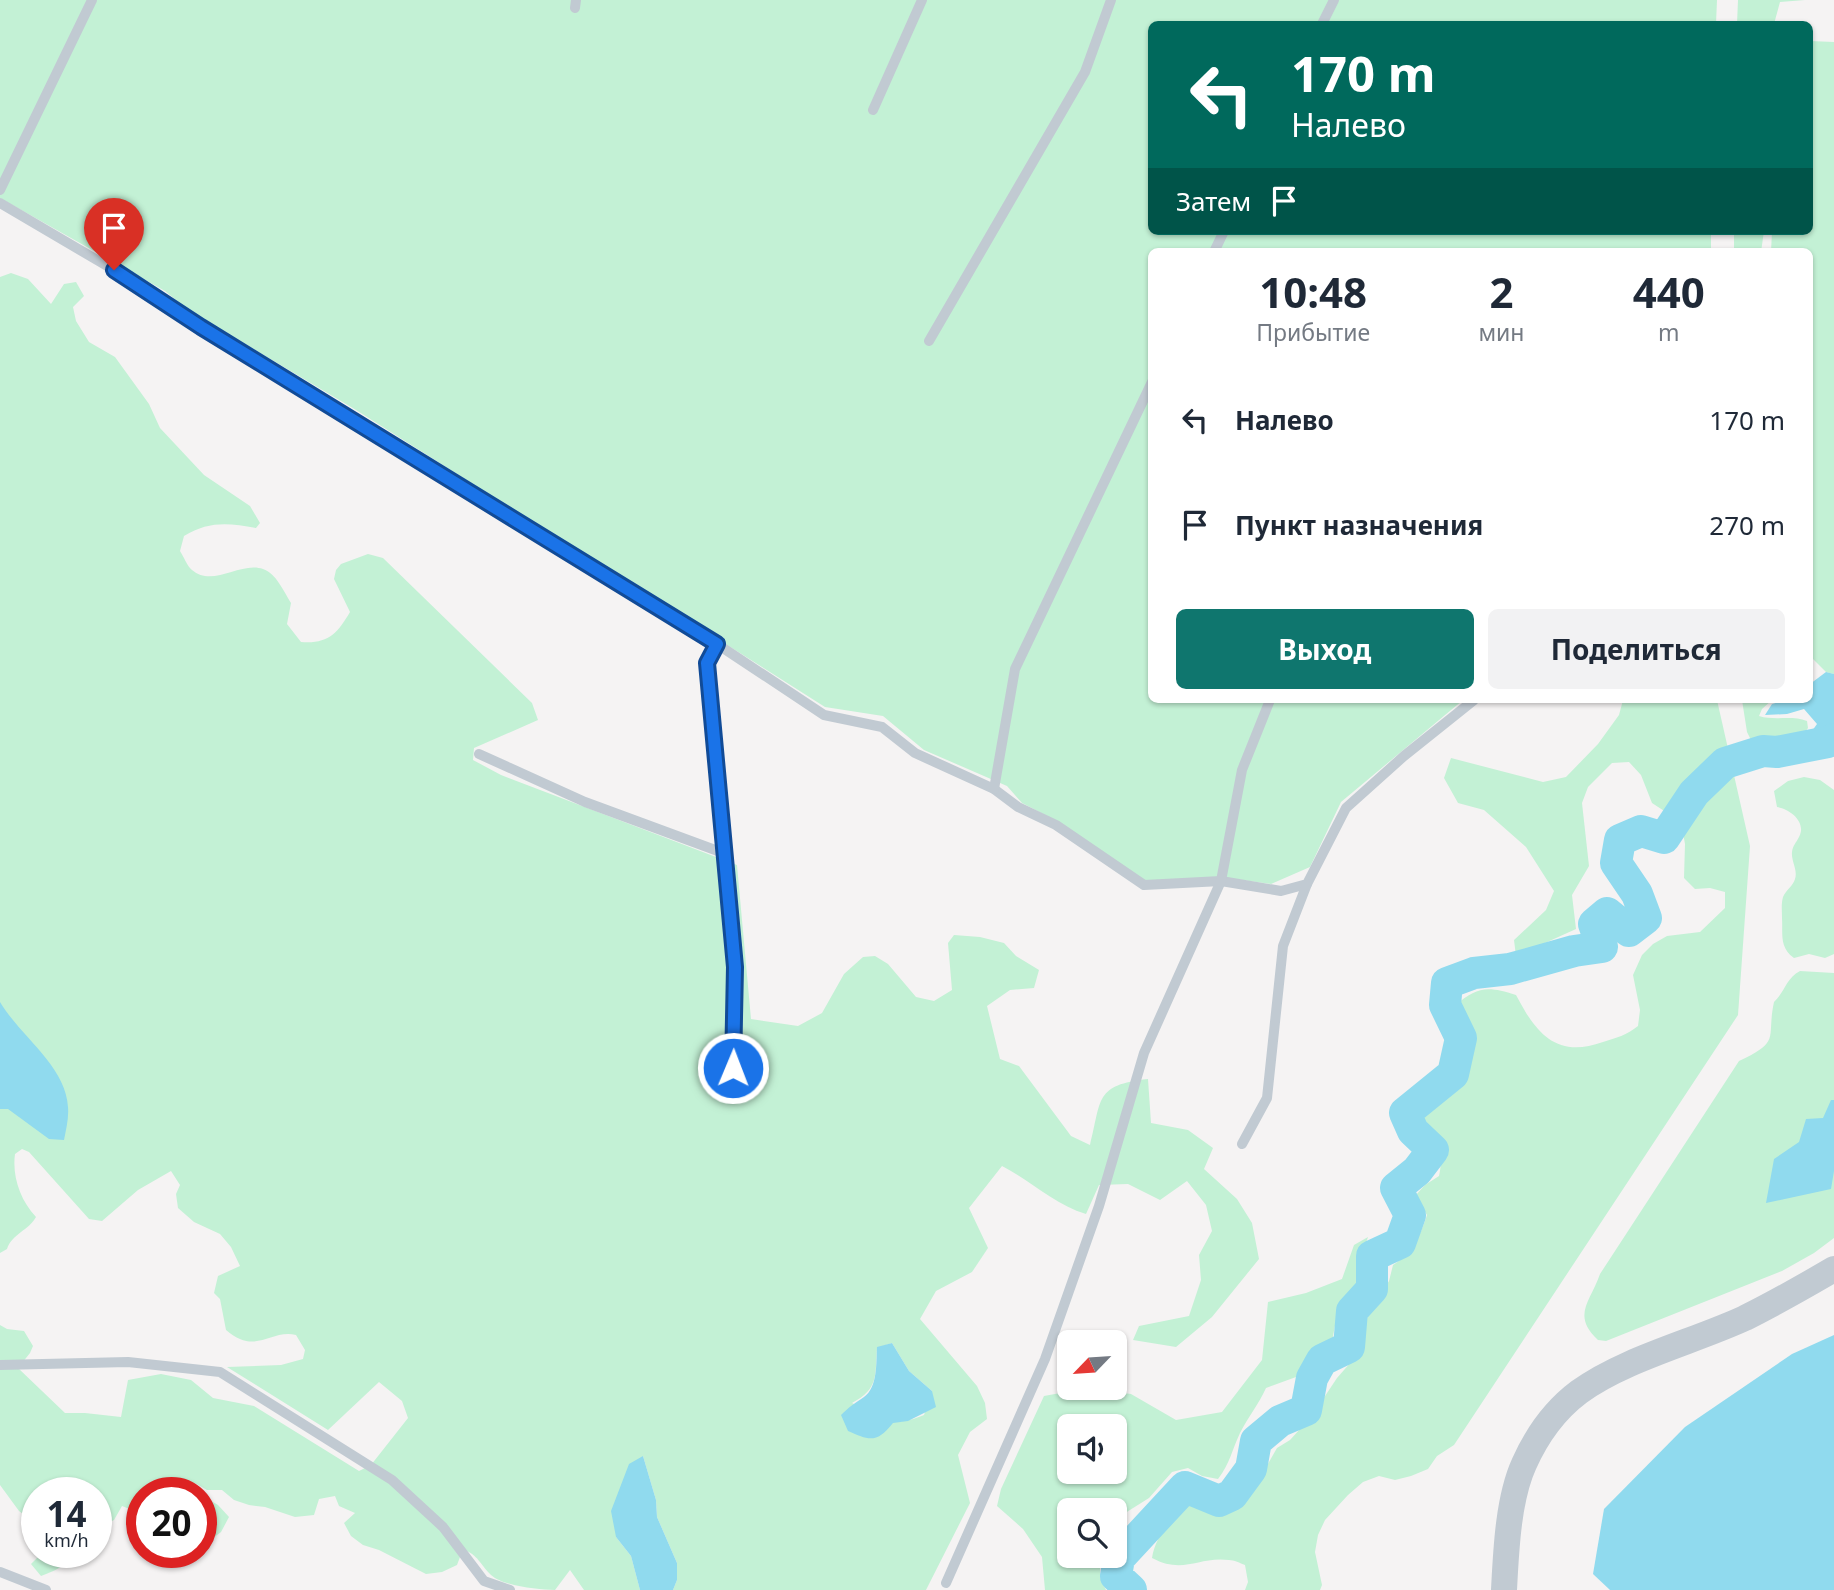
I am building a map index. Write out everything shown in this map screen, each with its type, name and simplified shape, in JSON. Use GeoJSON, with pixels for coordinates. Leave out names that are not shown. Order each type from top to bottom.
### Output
{"type":"FeatureCollection","features":[{"type":"Feature","properties":{"kind":"street"},"geometry":{"type":"LineString","coordinates":[[1504,1590],[1506,1542],[1523,1466],[1537,1439],[1556,1413],[1578,1392],[1604,1378],[1745,1317],[1834,1269]]}},
{"type":"Feature","properties":{"kind":"lane"},"geometry":{"type":"LineString","coordinates":[[0,190],[92,0]]}},
{"type":"Feature","properties":{"kind":"lane"},"geometry":{"type":"LineString","coordinates":[[873,110],[922,0]]}},
{"type":"Feature","properties":{"kind":"lane"},"geometry":{"type":"LineString","coordinates":[[929,341],[1085,72],[1111,0]]}},
{"type":"Feature","properties":{"kind":"lane"},"geometry":{"type":"LineString","coordinates":[[1324,21],[1334,0]]}},
{"type":"Feature","properties":{"kind":"lane"},"geometry":{"type":"LineString","coordinates":[[0,203],[114,270],[201,327],[717,644],[824,715],[882,727],[915,753],[994,789],[1018,807],[1056,825],[1144,886],[1220,881],[1281,891],[1307,884]]}},
{"type":"Feature","properties":{"kind":"lane"},"geometry":{"type":"LineString","coordinates":[[994,789],[1015,669],[1148,390]]}},
{"type":"Feature","properties":{"kind":"lane"},"geometry":{"type":"LineString","coordinates":[[717,644],[707,663],[735,967],[733,1068]]}},
{"type":"Feature","properties":{"kind":"lane"},"geometry":{"type":"LineString","coordinates":[[946,1583],[1045,1359],[1100,1206],[1144,1053],[1220,881],[1241,770],[1269,703]]}},
{"type":"Feature","properties":{"kind":"lane"},"geometry":{"type":"LineString","coordinates":[[1242,1144],[1267,1098],[1283,946],[1307,884],[1346,808],[1404,756],[1470,703]]}},
{"type":"Feature","properties":{"kind":"lane"},"geometry":{"type":"LineString","coordinates":[[479,754],[585,802],[726,854]]}},
{"type":"Feature","properties":{"kind":"lane"},"geometry":{"type":"LineString","coordinates":[[0,1365],[128,1362],[220,1372],[392,1480],[443,1527],[484,1581],[510,1590]]}},
{"type":"Feature","properties":{"kind":"lane"},"geometry":{"type":"LineString","coordinates":[[0,1572],[46,1590]]}},
{"type":"Feature","properties":{"kind":"green space"},"geometry":{"type":"Polygon","coordinates":[[[0,0],[1717,0],[1716,21],[1148,21],[1148,235],[1711,235],[1711,248],[1148,248],[1148,703],[1459,703],[1341,802],[1310,867],[1271,884],[1228,878],[1147,882],[1059,822],[1022,803],[1007,786],[924,750],[883,716],[825,707],[356,410],[188,310],[165,291],[0,198],[0,0]]]}},
{"type":"Feature","properties":{"kind":"green space"},"geometry":{"type":"Polygon","coordinates":[[[1738,0],[1805,0],[1780,2],[1775,21],[1737,21],[1738,0]]]}},
{"type":"Feature","properties":{"kind":"green space"},"geometry":{"type":"Polygon","coordinates":[[[1813,41],[1834,42],[1834,674],[1826,672],[1813,659],[1813,248],[1771,248],[1772,235],[1813,235],[1813,41]]]}},
{"type":"Feature","properties":{"kind":"green space"},"geometry":{"type":"Polygon","coordinates":[[[1734,235],[1763,235],[1762,248],[1734,248],[1734,235]]]}},
{"type":"Feature","properties":{"kind":"green space"},"geometry":{"type":"Polygon","coordinates":[[[11,273],[28,279],[51,304],[64,284],[76,282],[84,296],[73,307],[76,321],[89,342],[115,357],[149,404],[160,428],[204,475],[250,506],[260,523],[256,528],[219,524],[184,536],[180,551],[192,570],[209,576],[254,567],[268,571],[291,603],[287,624],[301,642],[310,642],[331,636],[350,612],[334,579],[341,564],[368,554],[383,558],[532,703],[538,720],[474,748],[473,760],[501,775],[737,865],[751,1019],[798,1026],[822,1013],[844,974],[863,957],[875,956],[888,964],[916,997],[934,1001],[952,990],[948,943],[954,935],[980,937],[1004,943],[1016,956],[1039,970],[1034,988],[1010,990],[987,1006],[1000,1059],[1019,1066],[1071,1136],[1090,1145],[1099,1105],[1109,1090],[1118,1085],[1148,1079],[1151,1123],[1188,1130],[1213,1148],[1204,1169],[1237,1199],[1252,1223],[1259,1259],[1212,1317],[1176,1347],[1133,1340],[1139,1326],[1189,1316],[1201,1280],[1199,1255],[1212,1231],[1206,1205],[1187,1181],[1160,1200],[1128,1184],[1099,1185],[1086,1214],[1053,1199],[1002,1166],[969,1208],[988,1248],[972,1272],[936,1291],[920,1319],[977,1386],[985,1403],[987,1419],[970,1432],[958,1455],[970,1503],[926,1590],[673,1590],[677,1580],[677,1563],[657,1517],[656,1500],[643,1456],[616,1537],[631,1556],[640,1590],[584,1590],[570,1570],[555,1590],[512,1585],[497,1579],[476,1557],[463,1549],[457,1565],[442,1572],[426,1574],[379,1550],[363,1545],[351,1536],[344,1523],[355,1513],[339,1506],[335,1496],[319,1499],[314,1515],[295,1517],[234,1500],[222,1490],[217,1490],[217,1477],[126,1477],[126,1508],[122,1506],[112,1521],[112,1477],[21,1477],[21,1512],[0,1485],[0,1325],[7,1329],[24,1331],[33,1346],[18,1368],[65,1413],[121,1417],[128,1380],[161,1374],[191,1380],[213,1398],[254,1406],[359,1471],[371,1465],[408,1418],[402,1401],[379,1382],[328,1430],[227,1367],[281,1365],[303,1359],[305,1350],[296,1335],[278,1335],[246,1341],[226,1330],[220,1299],[214,1293],[218,1276],[240,1266],[231,1247],[220,1234],[194,1222],[178,1208],[176,1194],[180,1185],[171,1171],[138,1190],[102,1221],[89,1219],[29,1152],[22,1149],[15,1154],[16,1179],[26,1203],[36,1217],[7,1249],[0,1253],[0,277],[11,273]],[[892,1343],[877,1348],[871,1387],[852,1403],[879,1417],[903,1421],[924,1415],[932,1391],[909,1371],[892,1343]]]}},
{"type":"Feature","properties":{"kind":"green space"},"geometry":{"type":"Polygon","coordinates":[[[1622,703],[1718,703],[1750,846],[1738,1015],[1454,1445],[1437,1456],[1428,1469],[1411,1476],[1395,1480],[1379,1476],[1363,1482],[1325,1520],[1318,1535],[1315,1552],[1322,1585],[1320,1590],[1245,1590],[1248,1582],[1245,1565],[1237,1562],[1218,1559],[1173,1565],[1152,1558],[1157,1541],[1167,1526],[1193,1501],[1208,1508],[1224,1506],[1253,1490],[1277,1448],[1290,1440],[1311,1417],[1337,1378],[1358,1354],[1364,1323],[1389,1281],[1393,1265],[1410,1250],[1427,1215],[1415,1196],[1439,1176],[1440,1151],[1423,1116],[1434,1103],[1461,1084],[1471,1052],[1469,1036],[1455,1006],[1477,991],[1498,990],[1516,995],[1531,1021],[1549,1039],[1560,1045],[1587,1046],[1617,1038],[1638,1026],[1640,1010],[1633,975],[1642,955],[1653,944],[1667,936],[1700,932],[1725,908],[1725,892],[1710,888],[1695,889],[1684,878],[1685,844],[1681,822],[1652,803],[1641,775],[1629,762],[1612,763],[1588,787],[1582,803],[1589,866],[1572,895],[1576,929],[1516,956],[1514,940],[1546,910],[1554,891],[1526,847],[1484,810],[1458,803],[1444,778],[1451,758],[1543,782],[1566,777],[1598,744],[1619,715],[1622,703]]]}},
{"type":"Feature","properties":{"kind":"green space"},"geometry":{"type":"Polygon","coordinates":[[[1742,703],[1769,703],[1759,716],[1801,719],[1807,721],[1808,728],[1791,740],[1754,746],[1747,732],[1742,703]]]}},
{"type":"Feature","properties":{"kind":"green space"},"geometry":{"type":"Polygon","coordinates":[[[1804,777],[1820,780],[1834,790],[1834,954],[1825,958],[1809,954],[1794,958],[1789,954],[1783,940],[1782,900],[1795,879],[1792,852],[1801,826],[1792,813],[1777,807],[1774,791],[1788,781],[1804,777]]]}},
{"type":"Feature","properties":{"kind":"green space"},"geometry":{"type":"Polygon","coordinates":[[[1800,971],[1834,973],[1834,1238],[1782,1271],[1606,1341],[1598,1340],[1590,1331],[1584,1315],[1600,1274],[1739,1061],[1767,1043],[1770,1038],[1774,1002],[1792,977],[1800,971]]]}},
{"type":"Feature","properties":{"kind":"green space"},"geometry":{"type":"Polygon","coordinates":[[[1368,1237],[1362,1255],[1360,1286],[1338,1310],[1333,1344],[1296,1377],[1266,1388],[1218,1479],[1202,1476],[1188,1468],[1172,1472],[1149,1498],[1127,1512],[1127,1498],[1057,1498],[1057,1568],[1100,1568],[1100,1578],[1106,1590],[1045,1590],[1042,1557],[1023,1529],[997,1506],[1001,1489],[1044,1396],[1057,1394],[1057,1400],[1127,1400],[1127,1393],[1131,1394],[1176,1420],[1222,1412],[1262,1360],[1268,1302],[1306,1293],[1342,1279],[1354,1245],[1368,1237]]]}},
{"type":"Feature","properties":{"kind":"green space"},"geometry":{"type":"Polygon","coordinates":[[[217,1504],[229,1517],[217,1535],[217,1504]]]}},
{"type":"Feature","properties":{"kind":"green space"},"geometry":{"type":"Polygon","coordinates":[[[34,1568],[58,1568],[51,1572],[41,1576],[34,1568]]]}},
{"type":"Feature","properties":{"kind":"water"},"geometry":{"type":"Polygon","coordinates":[[[1826,672],[1834,674],[1834,755],[1795,764],[1778,760],[1779,747],[1807,738],[1817,724],[1804,709],[1787,714],[1765,715],[1776,703],[1813,703],[1813,682],[1826,672]]]}},
{"type":"Feature","properties":{"kind":"water"},"geometry":{"type":"Polygon","coordinates":[[[0,1002],[59,1078],[68,1107],[64,1140],[49,1139],[8,1109],[0,1109],[0,1002]]]}},
{"type":"Feature","properties":{"kind":"water"},"geometry":{"type":"Polygon","coordinates":[[[1831,1100],[1834,1100],[1834,1171],[1831,1189],[1766,1203],[1774,1159],[1799,1142],[1806,1119],[1823,1118],[1831,1100]]]}},
{"type":"Feature","properties":{"kind":"water"},"geometry":{"type":"Polygon","coordinates":[[[1834,1335],[1834,1590],[1610,1590],[1593,1574],[1604,1509],[1685,1427],[1792,1354],[1834,1335]]]}},
{"type":"Feature","properties":{"kind":"water"},"geometry":{"type":"Polygon","coordinates":[[[892,1343],[909,1371],[932,1391],[936,1407],[908,1421],[893,1423],[878,1437],[862,1437],[848,1431],[841,1415],[869,1393],[875,1374],[877,1347],[892,1343]]]}},
{"type":"Feature","properties":{"kind":"water"},"geometry":{"type":"Polygon","coordinates":[[[643,1456],[656,1500],[657,1517],[677,1563],[677,1580],[673,1590],[640,1590],[631,1556],[616,1537],[611,1511],[629,1464],[643,1456]]]}},
{"type":"Feature","properties":{"kind":"waterway"},"geometry":{"type":"LineString","coordinates":[[1131,1590],[1116,1576],[1119,1558],[1185,1487],[1219,1501],[1232,1495],[1251,1469],[1256,1441],[1280,1421],[1306,1410],[1312,1378],[1322,1360],[1349,1347],[1352,1311],[1372,1289],[1372,1256],[1400,1243],[1410,1215],[1396,1188],[1417,1171],[1433,1150],[1413,1131],[1405,1113],[1453,1074],[1461,1038],[1445,1005],[1447,983],[1474,973],[1510,969],[1574,951],[1602,947],[1594,924],[1607,913],[1629,931],[1646,918],[1637,894],[1616,863],[1620,840],[1641,831],[1664,838],[1694,793],[1725,763],[1763,751],[1777,752],[1834,739]]}},
{"type":"Feature","properties":{"kind":"route"},"geometry":{"type":"LineString","coordinates":[[114,270],[201,327],[717,644],[707,663],[735,967],[733,1068]]}}]}
